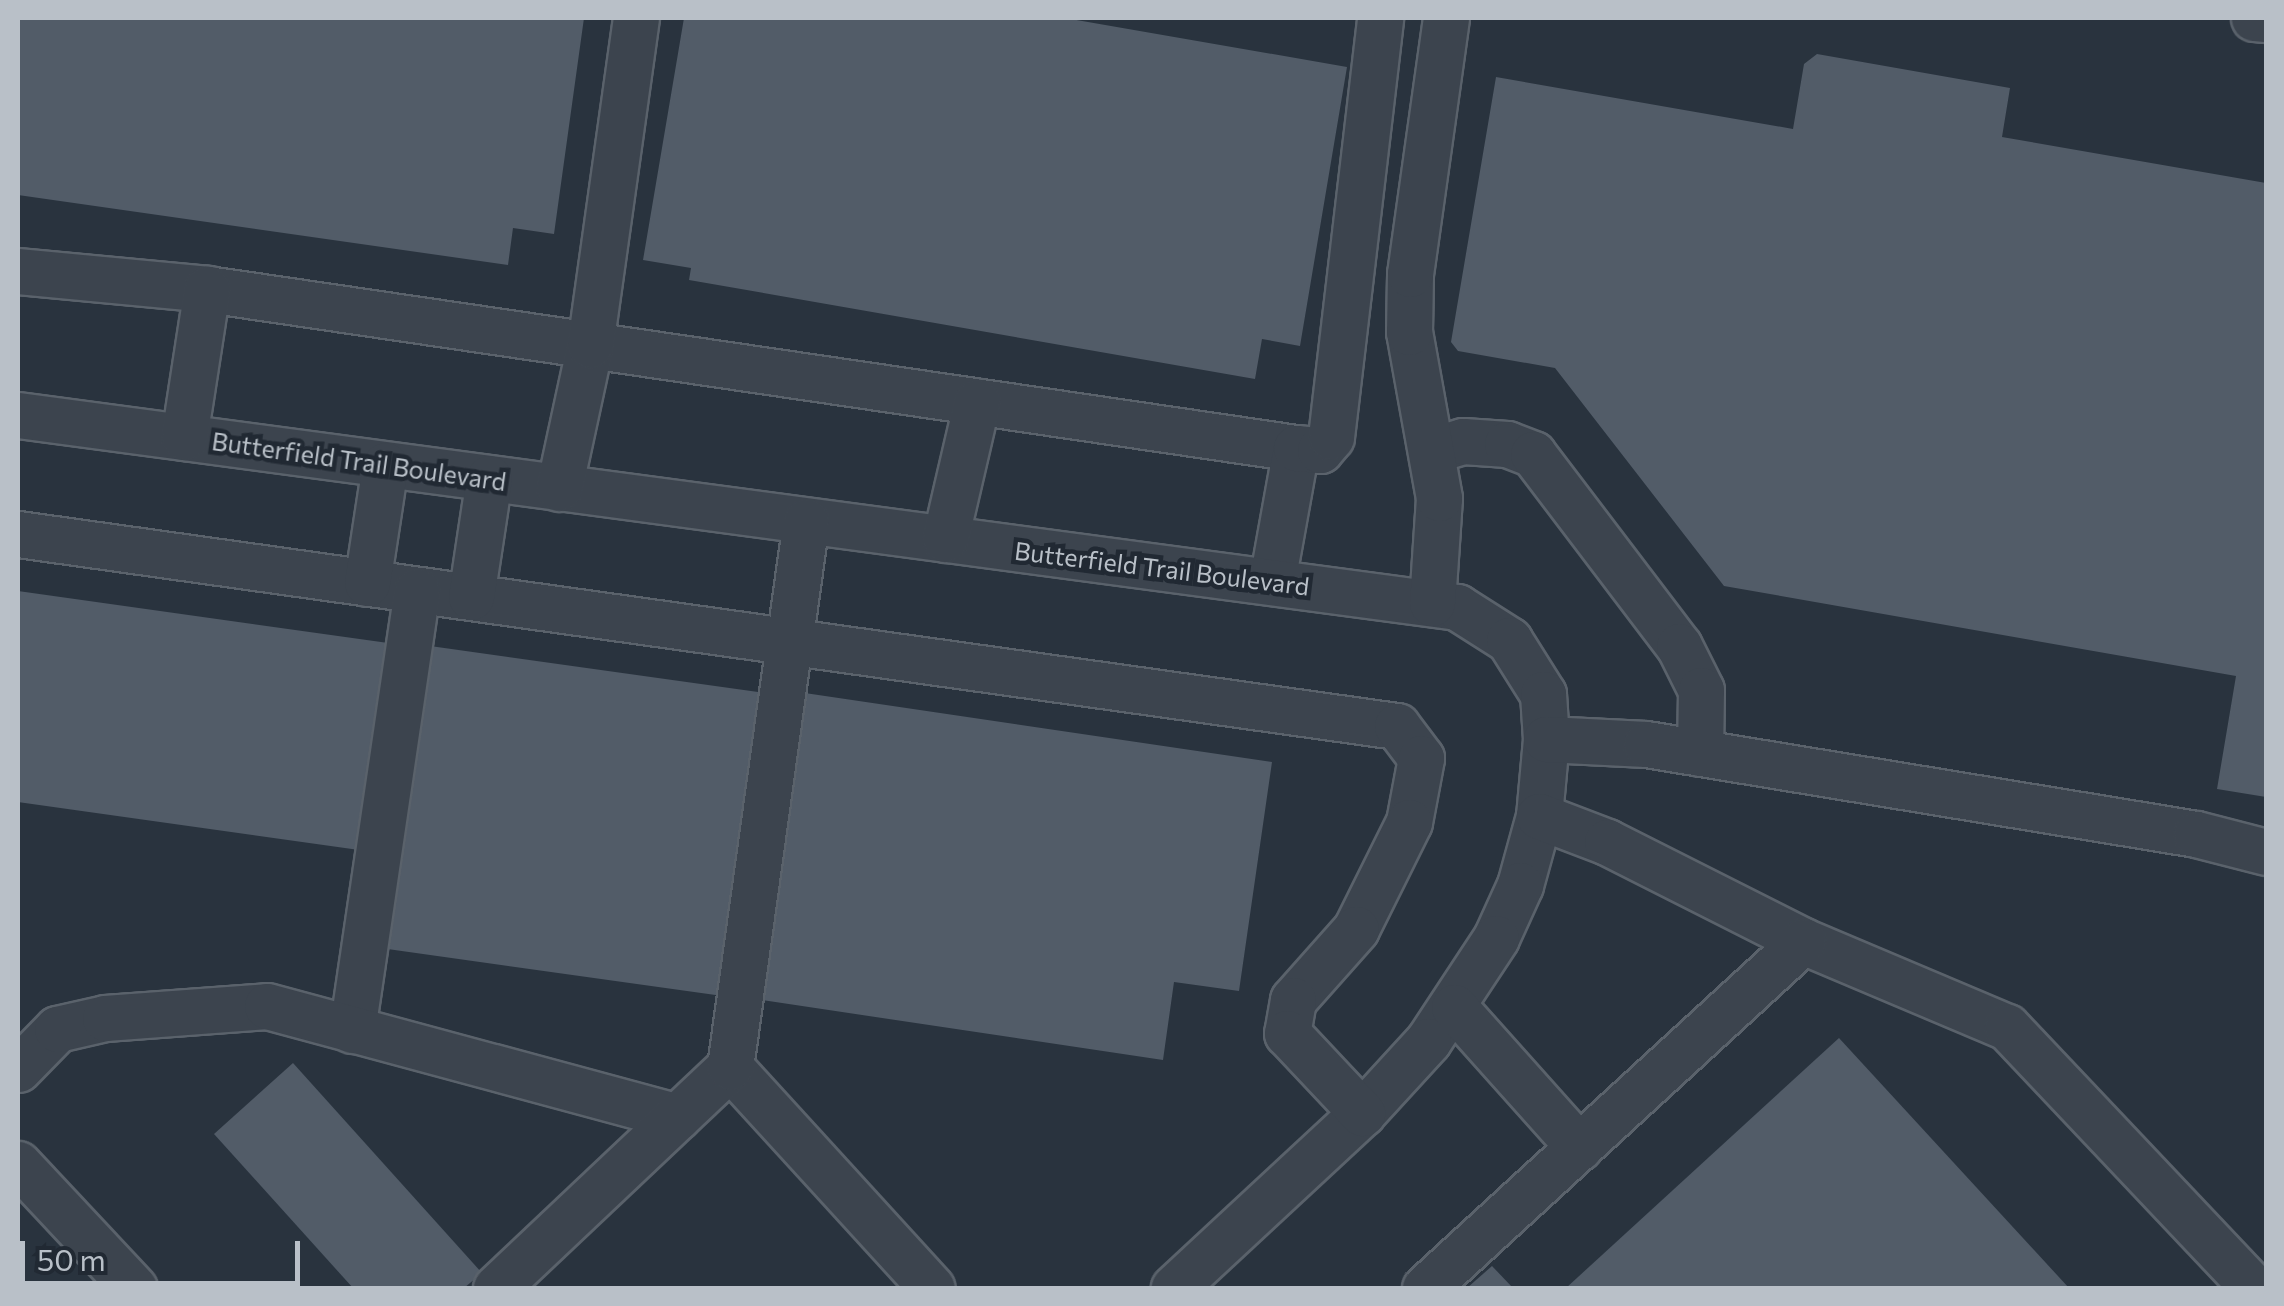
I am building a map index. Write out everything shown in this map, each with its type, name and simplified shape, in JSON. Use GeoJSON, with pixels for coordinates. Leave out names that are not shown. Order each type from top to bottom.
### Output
{"type":"FeatureCollection","features":[{"type":"Feature","properties":{"kind":"street"},"geometry":{"type":"LineString","coordinates":[[558,488],[590,345],[636,18]]}},
{"type":"Feature","properties":{"kind":"street"},"geometry":{"type":"LineString","coordinates":[[18,271],[207,289],[1320,450],[1331,437],[1380,18]]}},
{"type":"Feature","properties":{"kind":"street"},"geometry":{"type":"LineString","coordinates":[[1432,603],[1439,498],[1409,332],[1410,274],[1446,18]]}},
{"type":"Feature","properties":{"kind":"street"},"geometry":{"type":"LineString","coordinates":[[2254,18],[2266,19]]}},
{"type":"Feature","properties":{"kind":"street"},"geometry":{"type":"LineString","coordinates":[[184,437],[207,289]]}},
{"type":"Feature","properties":{"kind":"street"},"geometry":{"type":"LineString","coordinates":[[945,539],[977,402]]}},
{"type":"Feature","properties":{"kind":"street","name":"Butterfield Trail Boulevard"},"geometry":{"type":"LineString","coordinates":[[18,415],[1432,603],[1457,607],[1508,640],[1543,694],[1546,740],[1539,816],[1520,886],[1454,1007],[1362,1113],[1174,1288]]}},
{"type":"Feature","properties":{"kind":"street"},"geometry":{"type":"LineString","coordinates":[[1432,450],[1462,441],[1507,444],[1534,454],[1679,646],[1700,690],[1700,753]]}},
{"type":"Feature","properties":{"kind":"street"},"geometry":{"type":"LineString","coordinates":[[1272,582],[1296,448]]}},
{"type":"Feature","properties":{"kind":"street"},"geometry":{"type":"LineString","coordinates":[[367,583],[385,464]]}},
{"type":"Feature","properties":{"kind":"street"},"geometry":{"type":"LineString","coordinates":[[471,597],[489,478]]}},
{"type":"Feature","properties":{"kind":"street"},"geometry":{"type":"LineString","coordinates":[[496,1288],[730,1067],[806,521]]}},
{"type":"Feature","properties":{"kind":"street"},"geometry":{"type":"LineString","coordinates":[[18,534],[1397,726],[1421,758],[1410,822],[1356,929],[1294,1000],[1287,1033],[1362,1113]]}},
{"type":"Feature","properties":{"kind":"street"},"geometry":{"type":"LineString","coordinates":[[352,1030],[418,592]]}},
{"type":"Feature","properties":{"kind":"street"},"geometry":{"type":"LineString","coordinates":[[1546,740],[1621,740],[2196,834],[2266,852]]}},
{"type":"Feature","properties":{"kind":"street"},"geometry":{"type":"LineString","coordinates":[[1539,816],[1608,842],[1803,941],[2008,1027],[2254,1288]]}},
{"type":"Feature","properties":{"kind":"street"},"geometry":{"type":"LineString","coordinates":[[1425,1288],[1803,941]]}},
{"type":"Feature","properties":{"kind":"street"},"geometry":{"type":"LineString","coordinates":[[18,1069],[57,1030],[106,1018],[268,1006],[677,1117]]}},
{"type":"Feature","properties":{"kind":"street"},"geometry":{"type":"LineString","coordinates":[[1454,1007],[1578,1147]]}},
{"type":"Feature","properties":{"kind":"street"},"geometry":{"type":"LineString","coordinates":[[730,1067],[932,1288]]}},
{"type":"Feature","properties":{"kind":"street"},"geometry":{"type":"LineString","coordinates":[[18,1164],[134,1288]]}},
{"type":"Feature","properties":{"kind":"building"},"geometry":{"type":"Polygon","coordinates":[[[18,18],[584,18],[554,234],[513,228],[508,265],[18,195],[18,18]]]}},
{"type":"Feature","properties":{"kind":"building"},"geometry":{"type":"Polygon","coordinates":[[[684,18],[1065,18],[1347,67],[1300,346],[1262,339],[1255,379],[689,280],[691,268],[643,260],[684,18]]]}},
{"type":"Feature","properties":{"kind":"building"},"geometry":{"type":"Polygon","coordinates":[[[1817,54],[2010,88],[2002,137],[2266,183],[2266,797],[2217,789],[2236,676],[1724,586],[1555,368],[1458,351],[1451,342],[1496,77],[1793,129],[1804,64],[1817,54]]]}},
{"type":"Feature","properties":{"kind":"building"},"geometry":{"type":"Polygon","coordinates":[[[18,591],[386,643],[357,850],[18,802],[18,591]]]}},
{"type":"Feature","properties":{"kind":"building"},"geometry":{"type":"Polygon","coordinates":[[[423,645],[762,693],[719,996],[380,948],[423,645]]]}},
{"type":"Feature","properties":{"kind":"building"},"geometry":{"type":"Polygon","coordinates":[[[798,692],[1272,762],[1239,991],[1174,982],[1163,1060],[755,999],[798,692]]]}},
{"type":"Feature","properties":{"kind":"building"},"geometry":{"type":"Polygon","coordinates":[[[1839,1038],[2069,1288],[1566,1288],[1839,1038]]]}},
{"type":"Feature","properties":{"kind":"building"},"geometry":{"type":"Polygon","coordinates":[[[293,1063],[482,1273],[464,1288],[353,1288],[214,1134],[293,1063]]]}},
{"type":"Feature","properties":{"kind":"building"},"geometry":{"type":"Polygon","coordinates":[[[1492,1266],[1513,1288],[1467,1288],[1492,1266]]]}}]}
